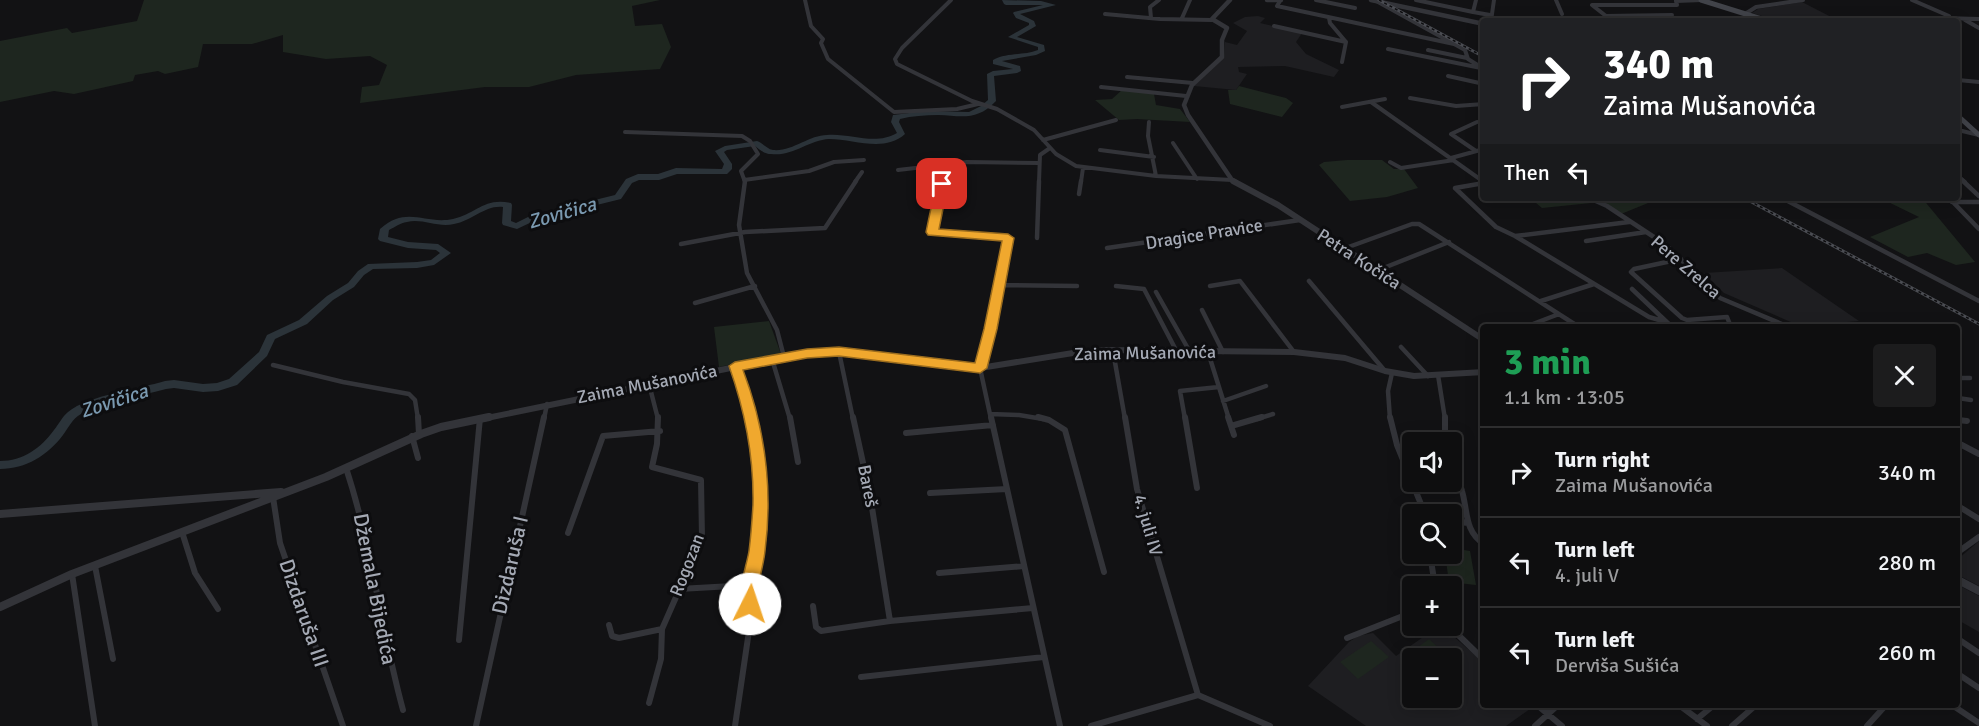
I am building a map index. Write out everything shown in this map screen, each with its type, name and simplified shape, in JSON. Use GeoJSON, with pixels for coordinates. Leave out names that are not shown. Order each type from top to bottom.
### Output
{"type":"FeatureCollection","features":[{"type":"Feature","properties":{"kind":"main road"},"geometry":{"type":"LineString","coordinates":[[1702,0],[1758,18]]}},
{"type":"Feature","properties":{"kind":"main road"},"geometry":{"type":"LineString","coordinates":[[1960,118],[1979,135]]}},
{"type":"Feature","properties":{"kind":"street"},"geometry":{"type":"LineString","coordinates":[[805,0],[808,19],[822,38],[821,44],[828,59],[894,112],[933,108],[957,110],[980,104]]}},
{"type":"Feature","properties":{"kind":"street"},"geometry":{"type":"LineString","coordinates":[[951,0],[902,48],[896,62],[980,104],[994,107],[1031,128],[1061,158],[1083,168],[1108,168],[1156,176],[1232,180]]}},
{"type":"Feature","properties":{"kind":"street"},"geometry":{"type":"LineString","coordinates":[[1151,18],[1150,8],[1159,0]]}},
{"type":"Feature","properties":{"kind":"street"},"geometry":{"type":"LineString","coordinates":[[1182,18],[1190,0]]}},
{"type":"Feature","properties":{"kind":"street"},"geometry":{"type":"LineString","coordinates":[[1212,20],[1230,0]]}},
{"type":"Feature","properties":{"kind":"street"},"geometry":{"type":"LineString","coordinates":[[1267,0],[1281,1]]}},
{"type":"Feature","properties":{"kind":"street"},"geometry":{"type":"LineString","coordinates":[[1316,0],[1355,8]]}},
{"type":"Feature","properties":{"kind":"street"},"geometry":{"type":"LineString","coordinates":[[1416,0],[1490,15]]}},
{"type":"Feature","properties":{"kind":"street"},"geometry":{"type":"LineString","coordinates":[[1473,12],[1476,0]]}},
{"type":"Feature","properties":{"kind":"street"},"geometry":{"type":"LineString","coordinates":[[1490,18],[1494,0]]}},
{"type":"Feature","properties":{"kind":"street"},"geometry":{"type":"LineString","coordinates":[[1556,0],[1562,14]]}},
{"type":"Feature","properties":{"kind":"street"},"geometry":{"type":"LineString","coordinates":[[1587,0],[1606,16],[1672,15]]}},
{"type":"Feature","properties":{"kind":"street"},"geometry":{"type":"LineString","coordinates":[[1593,5],[1677,5],[1676,1],[1702,0]]}},
{"type":"Feature","properties":{"kind":"street"},"geometry":{"type":"LineString","coordinates":[[1745,14],[1756,7],[1803,0]]}},
{"type":"Feature","properties":{"kind":"street"},"geometry":{"type":"LineString","coordinates":[[1912,0],[1953,18]]}},
{"type":"Feature","properties":{"kind":"street"},"geometry":{"type":"LineString","coordinates":[[1281,1],[1277,6],[1454,44]]}},
{"type":"Feature","properties":{"kind":"street"},"geometry":{"type":"LineString","coordinates":[[1374,1],[1384,1],[1411,10],[1480,23]]}},
{"type":"Feature","properties":{"kind":"street"},"geometry":{"type":"LineString","coordinates":[[1374,1],[1454,44],[1466,52],[1467,58]]}},
{"type":"Feature","properties":{"kind":"street"},"geometry":{"type":"LineString","coordinates":[[1105,14],[1212,20],[1227,28],[1222,40],[1223,54],[1193,83],[1184,105],[1188,115],[1232,180]]}},
{"type":"Feature","properties":{"kind":"street"},"geometry":{"type":"LineString","coordinates":[[1329,18],[1346,42]]}},
{"type":"Feature","properties":{"kind":"street"},"geometry":{"type":"LineString","coordinates":[[1960,19],[1979,20]]}},
{"type":"Feature","properties":{"kind":"street"},"geometry":{"type":"LineString","coordinates":[[1966,19],[1979,28]]}},
{"type":"Feature","properties":{"kind":"street"},"geometry":{"type":"LineString","coordinates":[[1274,26],[1346,42]]}},
{"type":"Feature","properties":{"kind":"street"},"geometry":{"type":"LineString","coordinates":[[1342,62],[1346,42]]}},
{"type":"Feature","properties":{"kind":"street"},"geometry":{"type":"LineString","coordinates":[[1388,49],[1480,67]]}},
{"type":"Feature","properties":{"kind":"street"},"geometry":{"type":"LineString","coordinates":[[1428,50],[1467,58],[1480,66]]}},
{"type":"Feature","properties":{"kind":"street"},"geometry":{"type":"LineString","coordinates":[[1448,76],[1480,83]]}},
{"type":"Feature","properties":{"kind":"street"},"geometry":{"type":"LineString","coordinates":[[1127,77],[1193,83]]}},
{"type":"Feature","properties":{"kind":"street"},"geometry":{"type":"LineString","coordinates":[[1960,80],[1979,82]]}},
{"type":"Feature","properties":{"kind":"street"},"geometry":{"type":"LineString","coordinates":[[1101,87],[1186,96]]}},
{"type":"Feature","properties":{"kind":"street"},"geometry":{"type":"LineString","coordinates":[[1410,98],[1456,106],[1480,104]]}},
{"type":"Feature","properties":{"kind":"street"},"geometry":{"type":"LineString","coordinates":[[1342,107],[1385,99]]}},
{"type":"Feature","properties":{"kind":"street"},"geometry":{"type":"LineString","coordinates":[[1371,102],[1480,180]]}},
{"type":"Feature","properties":{"kind":"street"},"geometry":{"type":"LineString","coordinates":[[1043,140],[1116,120]]}},
{"type":"Feature","properties":{"kind":"street"},"geometry":{"type":"LineString","coordinates":[[1149,122],[1148,135],[1156,176]]}},
{"type":"Feature","properties":{"kind":"street"},"geometry":{"type":"LineString","coordinates":[[1476,151],[1451,134],[1477,122]]}},
{"type":"Feature","properties":{"kind":"street"},"geometry":{"type":"LineString","coordinates":[[1960,130],[1979,135]]}},
{"type":"Feature","properties":{"kind":"street"},"geometry":{"type":"LineString","coordinates":[[625,132],[742,136],[750,141],[758,154],[743,166],[741,171],[744,180],[740,234],[747,273],[777,330],[784,357]]}},
{"type":"Feature","properties":{"kind":"street"},"geometry":{"type":"LineString","coordinates":[[1173,143],[1197,178]]}},
{"type":"Feature","properties":{"kind":"street"},"geometry":{"type":"LineString","coordinates":[[1037,238],[1039,163],[1041,153],[1050,148]]}},
{"type":"Feature","properties":{"kind":"street"},"geometry":{"type":"LineString","coordinates":[[1100,150],[1154,157]]}},
{"type":"Feature","properties":{"kind":"street"},"geometry":{"type":"LineString","coordinates":[[1390,162],[1401,168],[1453,159],[1480,150]]}},
{"type":"Feature","properties":{"kind":"street"},"geometry":{"type":"LineString","coordinates":[[744,180],[808,171],[834,162],[864,160]]}},
{"type":"Feature","properties":{"kind":"street"},"geometry":{"type":"LineString","coordinates":[[898,170],[939,164],[1039,163]]}},
{"type":"Feature","properties":{"kind":"street"},"geometry":{"type":"LineString","coordinates":[[939,164],[942,187],[932,232],[1006,236],[1008,238],[997,285],[991,329],[980,368],[1059,726]]}},
{"type":"Feature","properties":{"kind":"street"},"geometry":{"type":"LineString","coordinates":[[1079,194],[1083,168]]}},
{"type":"Feature","properties":{"kind":"street"},"geometry":{"type":"LineString","coordinates":[[681,244],[745,232],[825,228],[862,172]]}},
{"type":"Feature","properties":{"kind":"street"},"geometry":{"type":"LineString","coordinates":[[1960,179],[1979,196]]}},
{"type":"Feature","properties":{"kind":"street","name":"Petra Kočića"},"geometry":{"type":"LineString","coordinates":[[1232,180],[1267,198],[1480,337]]}},
{"type":"Feature","properties":{"kind":"street"},"geometry":{"type":"LineString","coordinates":[[1480,184],[1455,188],[1496,227],[1515,236],[1648,317],[1666,322]]}},
{"type":"Feature","properties":{"kind":"street","name":"Pere Zrelca"},"geometry":{"type":"LineString","coordinates":[[1596,201],[1666,245],[1713,293],[1728,302],[1782,324]]}},
{"type":"Feature","properties":{"kind":"street"},"geometry":{"type":"LineString","coordinates":[[1952,201],[1979,228]]}},
{"type":"Feature","properties":{"kind":"street"},"geometry":{"type":"LineString","coordinates":[[1960,201],[1979,202]]}},
{"type":"Feature","properties":{"kind":"street"},"geometry":{"type":"LineString","coordinates":[[1790,202],[1979,301]]}},
{"type":"Feature","properties":{"kind":"street","name":"Dragice Pravice"},"geometry":{"type":"LineString","coordinates":[[1107,248],[1300,220]]}},
{"type":"Feature","properties":{"kind":"street"},"geometry":{"type":"LineString","coordinates":[[1515,236],[1629,222]]}},
{"type":"Feature","properties":{"kind":"street"},"geometry":{"type":"LineString","coordinates":[[1342,249],[1415,223],[1422,225],[1574,324]]}},
{"type":"Feature","properties":{"kind":"street"},"geometry":{"type":"LineString","coordinates":[[1586,241],[1646,232]]}},
{"type":"Feature","properties":{"kind":"street"},"geometry":{"type":"LineString","coordinates":[[1376,270],[1449,242]]}},
{"type":"Feature","properties":{"kind":"street"},"geometry":{"type":"LineString","coordinates":[[1681,260],[1634,269],[1631,272],[1683,319],[1727,317]]}},
{"type":"Feature","properties":{"kind":"street"},"geometry":{"type":"LineString","coordinates":[[1309,280],[1388,372],[1388,395],[1393,424],[1421,504]]}},
{"type":"Feature","properties":{"kind":"street"},"geometry":{"type":"LineString","coordinates":[[1210,286],[1240,281],[1294,352]]}},
{"type":"Feature","properties":{"kind":"street"},"geometry":{"type":"LineString","coordinates":[[1541,301],[1593,284]]}},
{"type":"Feature","properties":{"kind":"street"},"geometry":{"type":"LineString","coordinates":[[997,285],[1077,285]]}},
{"type":"Feature","properties":{"kind":"street"},"geometry":{"type":"LineString","coordinates":[[695,303],[755,286]]}},
{"type":"Feature","properties":{"kind":"street"},"geometry":{"type":"LineString","coordinates":[[1116,286],[1144,289],[1177,352]]}},
{"type":"Feature","properties":{"kind":"street"},"geometry":{"type":"LineString","coordinates":[[1632,289],[1668,324]]}},
{"type":"Feature","properties":{"kind":"street"},"geometry":{"type":"LineString","coordinates":[[1156,292],[1190,352]]}},
{"type":"Feature","properties":{"kind":"street"},"geometry":{"type":"LineString","coordinates":[[1728,302],[1727,317],[1730,324]]}},
{"type":"Feature","properties":{"kind":"street"},"geometry":{"type":"LineString","coordinates":[[1202,310],[1223,352]]}},
{"type":"Feature","properties":{"kind":"street"},"geometry":{"type":"LineString","coordinates":[[1534,324],[1559,314]]}},
{"type":"Feature","properties":{"kind":"street"},"geometry":{"type":"LineString","coordinates":[[1401,347],[1428,376]]}},
{"type":"Feature","properties":{"kind":"street","name":"4. juli IV"},"geometry":{"type":"LineString","coordinates":[[1113,351],[1137,489],[1198,695]]}},
{"type":"Feature","properties":{"kind":"street","name":"Zaima Mušanovića"},"geometry":{"type":"LineString","coordinates":[[287,491],[316,482],[416,435],[480,418],[784,357],[839,352],[980,368],[1077,352],[1294,352],[1345,358],[1388,372],[1428,376],[1480,372]]}},
{"type":"Feature","properties":{"kind":"street","name":"Bareš"},"geometry":{"type":"LineString","coordinates":[[839,352],[870,495],[890,621]]}},
{"type":"Feature","properties":{"kind":"street"},"geometry":{"type":"LineString","coordinates":[[1208,352],[1234,435]]}},
{"type":"Feature","properties":{"kind":"street"},"geometry":{"type":"LineString","coordinates":[[772,359],[790,415],[798,462]]}},
{"type":"Feature","properties":{"kind":"street"},"geometry":{"type":"LineString","coordinates":[[273,365],[343,382],[353,381],[370,387],[406,392],[412,396],[416,404],[418,458]]}},
{"type":"Feature","properties":{"kind":"street"},"geometry":{"type":"LineString","coordinates":[[735,366],[747,398],[759,460],[761,505],[757,552],[750,585],[750,624],[735,726]]}},
{"type":"Feature","properties":{"kind":"street"},"geometry":{"type":"LineString","coordinates":[[1438,375],[1446,422],[1446,432]]}},
{"type":"Feature","properties":{"kind":"street"},"geometry":{"type":"LineString","coordinates":[[1960,378],[1970,378]]}},
{"type":"Feature","properties":{"kind":"street","name":"Rogozan"},"geometry":{"type":"LineString","coordinates":[[649,384],[658,406],[660,431],[652,467],[701,480],[702,538],[662,629],[661,659],[649,703]]}},
{"type":"Feature","properties":{"kind":"street"},"geometry":{"type":"LineString","coordinates":[[1223,401],[1266,386]]}},
{"type":"Feature","properties":{"kind":"street"},"geometry":{"type":"LineString","coordinates":[[1197,488],[1180,391],[1219,387]]}},
{"type":"Feature","properties":{"kind":"street"},"geometry":{"type":"LineString","coordinates":[[1960,398],[1971,400]]}},
{"type":"Feature","properties":{"kind":"street","name":"Dizdaruša I"},"geometry":{"type":"LineString","coordinates":[[476,726],[547,404]]}},
{"type":"Feature","properties":{"kind":"street"},"geometry":{"type":"LineString","coordinates":[[990,414],[1029,416],[1058,425],[1065,430],[1104,573]]}},
{"type":"Feature","properties":{"kind":"street"},"geometry":{"type":"LineString","coordinates":[[1231,426],[1273,414]]}},
{"type":"Feature","properties":{"kind":"street"},"geometry":{"type":"LineString","coordinates":[[459,640],[480,418]]}},
{"type":"Feature","properties":{"kind":"street"},"geometry":{"type":"LineString","coordinates":[[1960,420],[1967,421]]}},
{"type":"Feature","properties":{"kind":"street"},"geometry":{"type":"LineString","coordinates":[[906,433],[993,425]]}},
{"type":"Feature","properties":{"kind":"street"},"geometry":{"type":"LineString","coordinates":[[568,533],[603,436],[660,431]]}},
{"type":"Feature","properties":{"kind":"street"},"geometry":{"type":"LineString","coordinates":[[1960,444],[1979,454]]}},
{"type":"Feature","properties":{"kind":"street","name":"Džemala Bijedića"},"geometry":{"type":"LineString","coordinates":[[346,468],[356,493],[393,678],[403,710]]}},
{"type":"Feature","properties":{"kind":"street"},"geometry":{"type":"LineString","coordinates":[[930,493],[1007,489]]}},
{"type":"Feature","properties":{"kind":"street"},"geometry":{"type":"LineString","coordinates":[[0,607],[72,574],[287,491]]}},
{"type":"Feature","properties":{"kind":"street"},"geometry":{"type":"LineString","coordinates":[[0,514],[287,491]]}},
{"type":"Feature","properties":{"kind":"street"},"geometry":{"type":"LineString","coordinates":[[1462,492],[1473,537],[1480,541]]}},
{"type":"Feature","properties":{"kind":"street","name":"Dizdaruša III"},"geometry":{"type":"LineString","coordinates":[[273,497],[280,543],[343,726]]}},
{"type":"Feature","properties":{"kind":"street"},"geometry":{"type":"LineString","coordinates":[[1960,507],[1979,519]]}},
{"type":"Feature","properties":{"kind":"street"},"geometry":{"type":"LineString","coordinates":[[1462,522],[1468,523]]}},
{"type":"Feature","properties":{"kind":"street"},"geometry":{"type":"LineString","coordinates":[[182,532],[190,564],[202,588],[218,609]]}},
{"type":"Feature","properties":{"kind":"street"},"geometry":{"type":"LineString","coordinates":[[1960,551],[1979,537]]}},
{"type":"Feature","properties":{"kind":"street"},"geometry":{"type":"LineString","coordinates":[[95,566],[113,659]]}},
{"type":"Feature","properties":{"kind":"street"},"geometry":{"type":"LineString","coordinates":[[939,573],[1024,566]]}},
{"type":"Feature","properties":{"kind":"street"},"geometry":{"type":"LineString","coordinates":[[72,574],[95,726]]}},
{"type":"Feature","properties":{"kind":"street"},"geometry":{"type":"LineString","coordinates":[[1960,581],[1979,591]]}},
{"type":"Feature","properties":{"kind":"street"},"geometry":{"type":"LineString","coordinates":[[679,589],[750,585]]}},
{"type":"Feature","properties":{"kind":"street"},"geometry":{"type":"LineString","coordinates":[[813,606],[816,627],[821,631],[890,621],[1033,608]]}},
{"type":"Feature","properties":{"kind":"street"},"geometry":{"type":"LineString","coordinates":[[1347,638],[1402,616]]}},
{"type":"Feature","properties":{"kind":"street"},"geometry":{"type":"LineString","coordinates":[[609,625],[612,636],[619,638],[662,629]]}},
{"type":"Feature","properties":{"kind":"street"},"geometry":{"type":"LineString","coordinates":[[1459,636],[1480,656]]}},
{"type":"Feature","properties":{"kind":"street"},"geometry":{"type":"LineString","coordinates":[[1960,640],[1979,653]]}},
{"type":"Feature","properties":{"kind":"street"},"geometry":{"type":"LineString","coordinates":[[861,677],[1044,657]]}},
{"type":"Feature","properties":{"kind":"street"},"geometry":{"type":"LineString","coordinates":[[1960,675],[1979,688]]}},
{"type":"Feature","properties":{"kind":"street"},"geometry":{"type":"LineString","coordinates":[[1091,726],[1198,695],[1270,726]]}},
{"type":"Feature","properties":{"kind":"street"},"geometry":{"type":"LineString","coordinates":[[1541,708],[1562,726]]}},
{"type":"Feature","properties":{"kind":"street"},"geometry":{"type":"LineString","coordinates":[[1535,726],[1554,708]]}},
{"type":"Feature","properties":{"kind":"street"},"geometry":{"type":"LineString","coordinates":[[1683,708],[1707,726]]}},
{"type":"Feature","properties":{"kind":"street"},"geometry":{"type":"LineString","coordinates":[[1697,719],[1710,708]]}},
{"type":"Feature","properties":{"kind":"street"},"geometry":{"type":"LineString","coordinates":[[1732,726],[1753,708]]}},
{"type":"Feature","properties":{"kind":"street"},"geometry":{"type":"LineString","coordinates":[[1867,726],[1883,708]]}},
{"type":"Feature","properties":{"kind":"street"},"geometry":{"type":"LineString","coordinates":[[1956,708],[1979,723]]}},
{"type":"Feature","properties":{"kind":"shaded area"},"geometry":{"type":"Polygon","coordinates":[[[144,0],[660,0],[632,6],[635,26],[662,24],[671,47],[660,69],[576,75],[529,87],[485,87],[360,103],[362,87],[379,85],[387,65],[370,56],[326,59],[283,52],[283,35],[252,44],[203,44],[198,67],[165,74],[158,71],[135,75],[133,81],[74,94],[54,91],[0,102],[0,41],[67,28],[72,33],[137,21],[144,0]]]}},
{"type":"Feature","properties":{"kind":"shaded area"},"geometry":{"type":"Polygon","coordinates":[[[1802,2],[1833,18],[1768,18],[1752,13],[1758,9],[1802,2]]]}},
{"type":"Feature","properties":{"kind":"shaded area"},"geometry":{"type":"Polygon","coordinates":[[[1245,17],[1265,18],[1260,23],[1302,33],[1296,42],[1306,54],[1339,70],[1334,77],[1285,66],[1238,67],[1239,72],[1247,74],[1236,90],[1194,86],[1224,57],[1225,42],[1237,45],[1247,31],[1233,23],[1245,17]]]}},
{"type":"Feature","properties":{"kind":"shaded area"},"geometry":{"type":"Polygon","coordinates":[[[1239,86],[1286,98],[1293,103],[1282,117],[1230,104],[1228,90],[1236,90],[1239,86]]]}},
{"type":"Feature","properties":{"kind":"shaded area"},"geometry":{"type":"Polygon","coordinates":[[[1122,90],[1154,94],[1156,105],[1180,109],[1190,122],[1119,120],[1095,100],[1112,99],[1122,90]]]}},
{"type":"Feature","properties":{"kind":"shaded area"},"geometry":{"type":"Polygon","coordinates":[[[1382,160],[1394,169],[1404,169],[1418,188],[1387,197],[1350,201],[1319,165],[1324,162],[1382,160]]]}},
{"type":"Feature","properties":{"kind":"shaded area"},"geometry":{"type":"Polygon","coordinates":[[[1534,201],[1653,201],[1621,214],[1601,202],[1542,208],[1534,201]]]}},
{"type":"Feature","properties":{"kind":"shaded area"},"geometry":{"type":"Polygon","coordinates":[[[1886,201],[1924,201],[1975,262],[1956,265],[1927,253],[1908,257],[1870,237],[1919,217],[1886,201]]]}},
{"type":"Feature","properties":{"kind":"shaded area"},"geometry":{"type":"Polygon","coordinates":[[[1782,268],[1859,321],[1796,324],[1724,293],[1704,273],[1782,268]]]}},
{"type":"Feature","properties":{"kind":"shaded area"},"geometry":{"type":"Polygon","coordinates":[[[769,321],[781,354],[719,367],[714,327],[769,321]]]}},
{"type":"Feature","properties":{"kind":"shaded area"},"geometry":{"type":"Polygon","coordinates":[[[1979,541],[1979,586],[1960,576],[1960,557],[1979,541]]]}},
{"type":"Feature","properties":{"kind":"shaded area"},"geometry":{"type":"Polygon","coordinates":[[[1462,550],[1470,551],[1476,585],[1462,583],[1462,576],[1448,576],[1446,564],[1462,564],[1462,550]]]}},
{"type":"Feature","properties":{"kind":"shaded area"},"geometry":{"type":"Polygon","coordinates":[[[1960,586],[1979,596],[1979,632],[1960,621],[1960,586]]]}},
{"type":"Feature","properties":{"kind":"shaded area"},"geometry":{"type":"Polygon","coordinates":[[[1373,633],[1396,656],[1402,652],[1402,708],[1462,708],[1462,648],[1407,648],[1425,636],[1453,636],[1480,659],[1480,708],[1531,708],[1506,726],[1366,726],[1308,686],[1349,642],[1358,636],[1373,633]]]}},
{"type":"Feature","properties":{"kind":"shaded area"},"geometry":{"type":"Polygon","coordinates":[[[1429,639],[1439,648],[1417,648],[1429,639]]]}},
{"type":"Feature","properties":{"kind":"shaded area"},"geometry":{"type":"Polygon","coordinates":[[[1371,641],[1389,657],[1358,679],[1340,662],[1371,641]]]}},
{"type":"Feature","properties":{"kind":"waterway","name":"Zovičica"},"geometry":{"type":"LineString","coordinates":[[0,465],[16,464],[30,458],[50,443],[73,414],[97,403],[165,385],[203,388],[218,387],[233,382],[263,354],[271,337],[303,322],[330,298],[351,285],[361,273],[371,266],[417,265],[434,262],[446,253],[438,247],[408,245],[383,239],[385,229],[405,219],[452,222],[493,204],[500,204],[508,205],[506,223],[517,226],[533,218],[618,197],[629,181],[638,177],[659,177],[676,171],[724,172],[728,169],[728,164],[719,151],[725,148],[757,143],[768,151],[781,152],[827,137],[884,141],[901,134],[895,122],[896,117],[926,113],[970,115],[977,112],[992,101],[990,76],[993,73],[1017,71],[1017,68],[996,62],[1007,57],[1030,55],[1041,51],[1042,46],[1011,37],[1033,26],[1032,22],[1018,17],[1016,13],[1053,5],[1006,3],[1005,0]]}},
{"type":"Feature","properties":{"kind":"railway"},"geometry":{"type":"LineString","coordinates":[[1379,0],[1480,55]]}},
{"type":"Feature","properties":{"kind":"railway"},"geometry":{"type":"LineString","coordinates":[[1750,201],[1979,324]]}},
{"type":"Feature","properties":{"kind":"route"},"geometry":{"type":"LineString","coordinates":[[750,604],[750,585],[757,552],[761,505],[759,460],[755,429],[735,366],[784,357],[839,352],[980,368],[991,329],[997,286],[1008,238],[1006,236],[935,234],[932,232],[942,184]]}}]}
